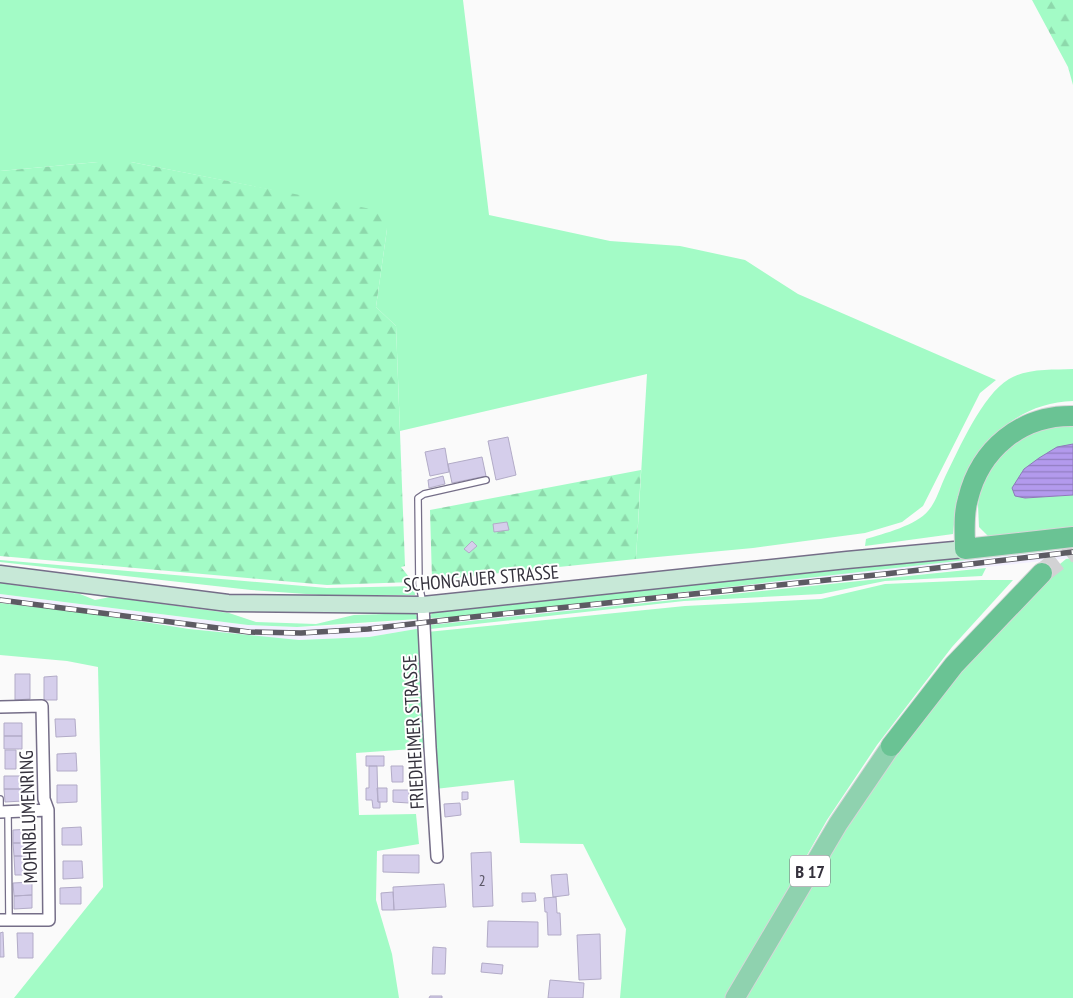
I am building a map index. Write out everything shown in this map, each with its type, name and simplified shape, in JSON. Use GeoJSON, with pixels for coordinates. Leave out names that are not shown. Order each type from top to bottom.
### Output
{"type":"FeatureCollection","features":[{"type":"Feature","properties":{"kind":"highway"},"geometry":{"type":"LineString","coordinates":[[1073,416],[1041,419],[1019,428],[1003,440],[987,457],[977,473],[967,500],[964,523],[965,549],[1073,537]]}},
{"type":"Feature","properties":{"kind":"highway","name":"B 17"},"geometry":{"type":"LineString","coordinates":[[890,746],[954,664],[1042,573]]}},
{"type":"Feature","properties":{"kind":"main road","name":"SCHONGAUER STRASSE"},"geometry":{"type":"LineString","coordinates":[[0,574],[228,602],[423,606],[965,549]]}},
{"type":"Feature","properties":{"kind":"main road","name":"B 17"},"geometry":{"type":"LineString","coordinates":[[735,998],[838,824],[890,746]]}},
{"type":"Feature","properties":{"kind":"street","name":"FRIEDHEIMER STRASSE"},"geometry":{"type":"LineString","coordinates":[[423,606],[437,857]]}},
{"type":"Feature","properties":{"kind":"street","name":"MOHNBLUMENRING"},"geometry":{"type":"LineString","coordinates":[[0,707],[42,706],[44,800],[48,810],[50,920],[4,920]]}},
{"type":"Feature","properties":{"kind":"street"},"geometry":{"type":"LineString","coordinates":[[3,812],[48,810]]}},
{"type":"Feature","properties":{"kind":"lane"},"geometry":{"type":"LineString","coordinates":[[423,606],[419,584],[418,498],[424,494],[486,480]]}},
{"type":"Feature","properties":{"kind":"lane"},"geometry":{"type":"LineString","coordinates":[[0,799],[3,812],[4,920]]}},
{"type":"Feature","properties":{"kind":"shaded area"},"geometry":{"type":"Polygon","coordinates":[[[1073,444],[1073,495],[1025,498],[1015,496],[1012,488],[1024,469],[1057,447],[1073,444]]]}},
{"type":"Feature","properties":{"kind":"shaded area"},"geometry":{"type":"Polygon","coordinates":[[[1073,549],[1073,558],[683,598],[422,628],[369,637],[299,640],[240,635],[0,603],[0,594],[248,625],[330,626],[462,617],[768,581],[1073,549]]]}},
{"type":"Feature","properties":{"kind":"green space"},"geometry":{"type":"Polygon","coordinates":[[[0,0],[463,0],[489,215],[610,241],[680,246],[745,260],[798,294],[996,380],[980,393],[923,506],[902,522],[865,533],[753,548],[636,559],[647,374],[400,431],[396,326],[376,307],[387,229],[272,190],[131,162],[98,162],[0,171],[0,0]]]}},
{"type":"Feature","properties":{"kind":"green space"},"geometry":{"type":"Polygon","coordinates":[[[1032,0],[1073,0],[1073,85],[1068,67],[1032,0]]]}},
{"type":"Feature","properties":{"kind":"green space"},"geometry":{"type":"Polygon","coordinates":[[[98,162],[131,162],[376,210],[387,229],[376,307],[396,326],[405,566],[401,567],[413,582],[327,585],[0,556],[0,171],[98,162]]]}},
{"type":"Feature","properties":{"kind":"green space"},"geometry":{"type":"Polygon","coordinates":[[[1073,369],[1073,401],[1046,405],[1021,415],[990,440],[973,460],[961,491],[953,534],[865,546],[866,539],[908,525],[928,511],[936,499],[972,423],[999,387],[1016,375],[1024,373],[1040,370],[1073,369]]]}},
{"type":"Feature","properties":{"kind":"green space"},"geometry":{"type":"Polygon","coordinates":[[[1073,423],[1073,444],[1070,444],[1025,498],[1073,495],[1073,528],[988,536],[979,527],[978,505],[981,479],[997,455],[1022,435],[1047,425],[1073,423]]]}},
{"type":"Feature","properties":{"kind":"green space"},"geometry":{"type":"Polygon","coordinates":[[[641,470],[636,559],[432,580],[430,510],[641,470]]]}},
{"type":"Feature","properties":{"kind":"green space"},"geometry":{"type":"Polygon","coordinates":[[[1073,543],[1073,548],[462,617],[429,618],[432,613],[439,610],[888,565],[1073,543]]]}},
{"type":"Feature","properties":{"kind":"green space"},"geometry":{"type":"Polygon","coordinates":[[[1073,558],[1073,998],[741,998],[888,754],[1031,588],[1066,559],[1073,558]]]}},
{"type":"Feature","properties":{"kind":"green space"},"geometry":{"type":"Polygon","coordinates":[[[0,560],[327,588],[414,586],[415,595],[320,595],[251,590],[0,562],[0,560]]]}},
{"type":"Feature","properties":{"kind":"green space"},"geometry":{"type":"Polygon","coordinates":[[[986,568],[982,576],[885,581],[821,594],[684,601],[430,629],[430,625],[986,568]]]}},
{"type":"Feature","properties":{"kind":"green space"},"geometry":{"type":"Polygon","coordinates":[[[1013,580],[952,647],[877,745],[827,820],[726,998],[620,998],[626,929],[583,844],[520,843],[514,780],[435,789],[427,632],[685,606],[821,599],[885,584],[1013,580]]]}},
{"type":"Feature","properties":{"kind":"green space"},"geometry":{"type":"Polygon","coordinates":[[[0,583],[80,594],[95,600],[110,597],[229,613],[256,622],[316,624],[354,615],[415,613],[418,619],[297,627],[248,625],[0,594],[0,583]]]}},
{"type":"Feature","properties":{"kind":"green space"},"geometry":{"type":"Polygon","coordinates":[[[0,603],[87,613],[189,629],[299,640],[369,637],[422,628],[427,748],[356,753],[359,815],[416,814],[419,844],[377,851],[376,900],[392,954],[399,998],[14,998],[103,887],[98,667],[67,661],[0,655],[0,603]]]}},
{"type":"Feature","properties":{"kind":"building"},"geometry":{"type":"Polygon","coordinates":[[[508,437],[516,475],[496,480],[488,441],[508,437]]]}},
{"type":"Feature","properties":{"kind":"building"},"geometry":{"type":"Polygon","coordinates":[[[445,448],[449,472],[430,476],[425,452],[445,448]]]}},
{"type":"Feature","properties":{"kind":"building"},"geometry":{"type":"Polygon","coordinates":[[[482,457],[486,476],[452,483],[448,464],[482,457]]]}},
{"type":"Feature","properties":{"kind":"building"},"geometry":{"type":"Polygon","coordinates":[[[443,476],[445,484],[429,488],[428,480],[443,476]]]}},
{"type":"Feature","properties":{"kind":"building"},"geometry":{"type":"Polygon","coordinates":[[[507,522],[509,530],[494,532],[493,524],[507,522]]]}},
{"type":"Feature","properties":{"kind":"building"},"geometry":{"type":"Polygon","coordinates":[[[472,541],[477,546],[469,553],[464,549],[472,541]]]}},
{"type":"Feature","properties":{"kind":"building"},"geometry":{"type":"Polygon","coordinates":[[[15,674],[30,674],[30,699],[15,700],[15,674]]]}},
{"type":"Feature","properties":{"kind":"building"},"geometry":{"type":"Polygon","coordinates":[[[57,676],[57,700],[44,700],[44,677],[57,676]]]}},
{"type":"Feature","properties":{"kind":"building"},"geometry":{"type":"Polygon","coordinates":[[[55,719],[75,719],[76,736],[56,737],[55,719]]]}},
{"type":"Feature","properties":{"kind":"building"},"geometry":{"type":"Polygon","coordinates":[[[4,723],[22,723],[22,736],[4,736],[4,723]]]}},
{"type":"Feature","properties":{"kind":"building"},"geometry":{"type":"Polygon","coordinates":[[[4,736],[22,736],[22,749],[4,749],[4,736]]]}},
{"type":"Feature","properties":{"kind":"building"},"geometry":{"type":"Polygon","coordinates":[[[5,750],[16,750],[16,769],[5,769],[5,750]]]}},
{"type":"Feature","properties":{"kind":"building"},"geometry":{"type":"Polygon","coordinates":[[[76,753],[77,771],[57,771],[57,754],[76,753]]]}},
{"type":"Feature","properties":{"kind":"building"},"geometry":{"type":"Polygon","coordinates":[[[366,756],[384,756],[384,766],[366,766],[366,756]]]}},
{"type":"Feature","properties":{"kind":"building"},"geometry":{"type":"Polygon","coordinates":[[[369,766],[377,766],[378,802],[380,802],[380,808],[373,808],[372,800],[366,800],[366,788],[369,788],[369,766]]]}},
{"type":"Feature","properties":{"kind":"building"},"geometry":{"type":"Polygon","coordinates":[[[391,766],[403,766],[403,782],[392,782],[391,766]]]}},
{"type":"Feature","properties":{"kind":"building"},"geometry":{"type":"Polygon","coordinates":[[[4,776],[22,776],[22,789],[4,789],[4,776]]]}},
{"type":"Feature","properties":{"kind":"building"},"geometry":{"type":"Polygon","coordinates":[[[57,785],[77,785],[77,802],[57,803],[57,785]]]}},
{"type":"Feature","properties":{"kind":"building"},"geometry":{"type":"Polygon","coordinates":[[[377,788],[387,788],[387,802],[378,802],[377,788]]]}},
{"type":"Feature","properties":{"kind":"building"},"geometry":{"type":"Polygon","coordinates":[[[4,789],[22,789],[23,801],[5,802],[4,789]]]}},
{"type":"Feature","properties":{"kind":"building"},"geometry":{"type":"Polygon","coordinates":[[[393,790],[409,790],[409,803],[393,802],[393,790]]]}},
{"type":"Feature","properties":{"kind":"building"},"geometry":{"type":"Polygon","coordinates":[[[462,792],[468,792],[468,799],[462,800],[462,792]]]}},
{"type":"Feature","properties":{"kind":"building"},"geometry":{"type":"Polygon","coordinates":[[[460,803],[461,815],[445,817],[444,804],[460,803]]]}},
{"type":"Feature","properties":{"kind":"building"},"geometry":{"type":"Polygon","coordinates":[[[81,827],[82,845],[62,845],[62,828],[81,827]]]}},
{"type":"Feature","properties":{"kind":"building"},"geometry":{"type":"Polygon","coordinates":[[[31,829],[31,843],[13,843],[13,830],[31,829]]]}},
{"type":"Feature","properties":{"kind":"building"},"geometry":{"type":"Polygon","coordinates":[[[13,843],[31,843],[32,856],[14,856],[13,843]]]}},
{"type":"Feature","properties":{"kind":"building"},"geometry":{"type":"Polygon","coordinates":[[[491,852],[493,906],[473,907],[471,853],[491,852]]]}},
{"type":"Feature","properties":{"kind":"building"},"geometry":{"type":"Polygon","coordinates":[[[383,855],[419,855],[419,873],[383,872],[383,855]]]}},
{"type":"Feature","properties":{"kind":"building"},"geometry":{"type":"Polygon","coordinates":[[[14,856],[25,856],[26,875],[15,875],[14,856]]]}},
{"type":"Feature","properties":{"kind":"building"},"geometry":{"type":"Polygon","coordinates":[[[63,861],[82,861],[83,878],[63,879],[63,861]]]}},
{"type":"Feature","properties":{"kind":"building"},"geometry":{"type":"Polygon","coordinates":[[[567,874],[569,895],[553,897],[551,875],[567,874]]]}},
{"type":"Feature","properties":{"kind":"building"},"geometry":{"type":"Polygon","coordinates":[[[32,882],[32,895],[14,896],[13,883],[32,882]]]}},
{"type":"Feature","properties":{"kind":"building"},"geometry":{"type":"Polygon","coordinates":[[[444,884],[446,907],[394,910],[393,887],[444,884]]]}},
{"type":"Feature","properties":{"kind":"building"},"geometry":{"type":"Polygon","coordinates":[[[81,887],[81,904],[60,904],[60,888],[81,887]]]}},
{"type":"Feature","properties":{"kind":"building"},"geometry":{"type":"Polygon","coordinates":[[[393,892],[394,910],[382,910],[381,893],[393,892]]]}},
{"type":"Feature","properties":{"kind":"building"},"geometry":{"type":"Polygon","coordinates":[[[522,893],[535,893],[536,901],[522,902],[522,893]]]}},
{"type":"Feature","properties":{"kind":"building"},"geometry":{"type":"Polygon","coordinates":[[[32,895],[32,908],[14,909],[14,896],[32,895]]]}},
{"type":"Feature","properties":{"kind":"building"},"geometry":{"type":"Polygon","coordinates":[[[556,897],[557,913],[560,913],[561,935],[548,935],[544,898],[556,897]]]}},
{"type":"Feature","properties":{"kind":"building"},"geometry":{"type":"Polygon","coordinates":[[[488,921],[538,922],[538,947],[487,947],[488,921]]]}},
{"type":"Feature","properties":{"kind":"building"},"geometry":{"type":"Polygon","coordinates":[[[3,932],[4,957],[0,957],[0,933],[3,932]]]}},
{"type":"Feature","properties":{"kind":"building"},"geometry":{"type":"Polygon","coordinates":[[[17,933],[33,933],[33,958],[18,958],[17,933]]]}},
{"type":"Feature","properties":{"kind":"building"},"geometry":{"type":"Polygon","coordinates":[[[600,934],[601,979],[579,980],[577,935],[600,934]]]}},
{"type":"Feature","properties":{"kind":"building"},"geometry":{"type":"Polygon","coordinates":[[[433,947],[446,948],[445,974],[432,974],[433,947]]]}},
{"type":"Feature","properties":{"kind":"building"},"geometry":{"type":"Polygon","coordinates":[[[482,963],[503,965],[502,974],[481,972],[482,963]]]}},
{"type":"Feature","properties":{"kind":"building"},"geometry":{"type":"Polygon","coordinates":[[[550,980],[584,983],[583,998],[548,998],[550,980]]]}},
{"type":"Feature","properties":{"kind":"building"},"geometry":{"type":"Polygon","coordinates":[[[430,996],[442,996],[442,998],[429,998],[430,996]]]}},
{"type":"Feature","properties":{"kind":"tunnel"},"geometry":{"type":"LineString","coordinates":[[1042,573],[1073,549]]}},
{"type":"Feature","properties":{"kind":"railway"},"geometry":{"type":"LineString","coordinates":[[0,600],[249,632],[301,633],[368,629],[1073,552]]}}]}
